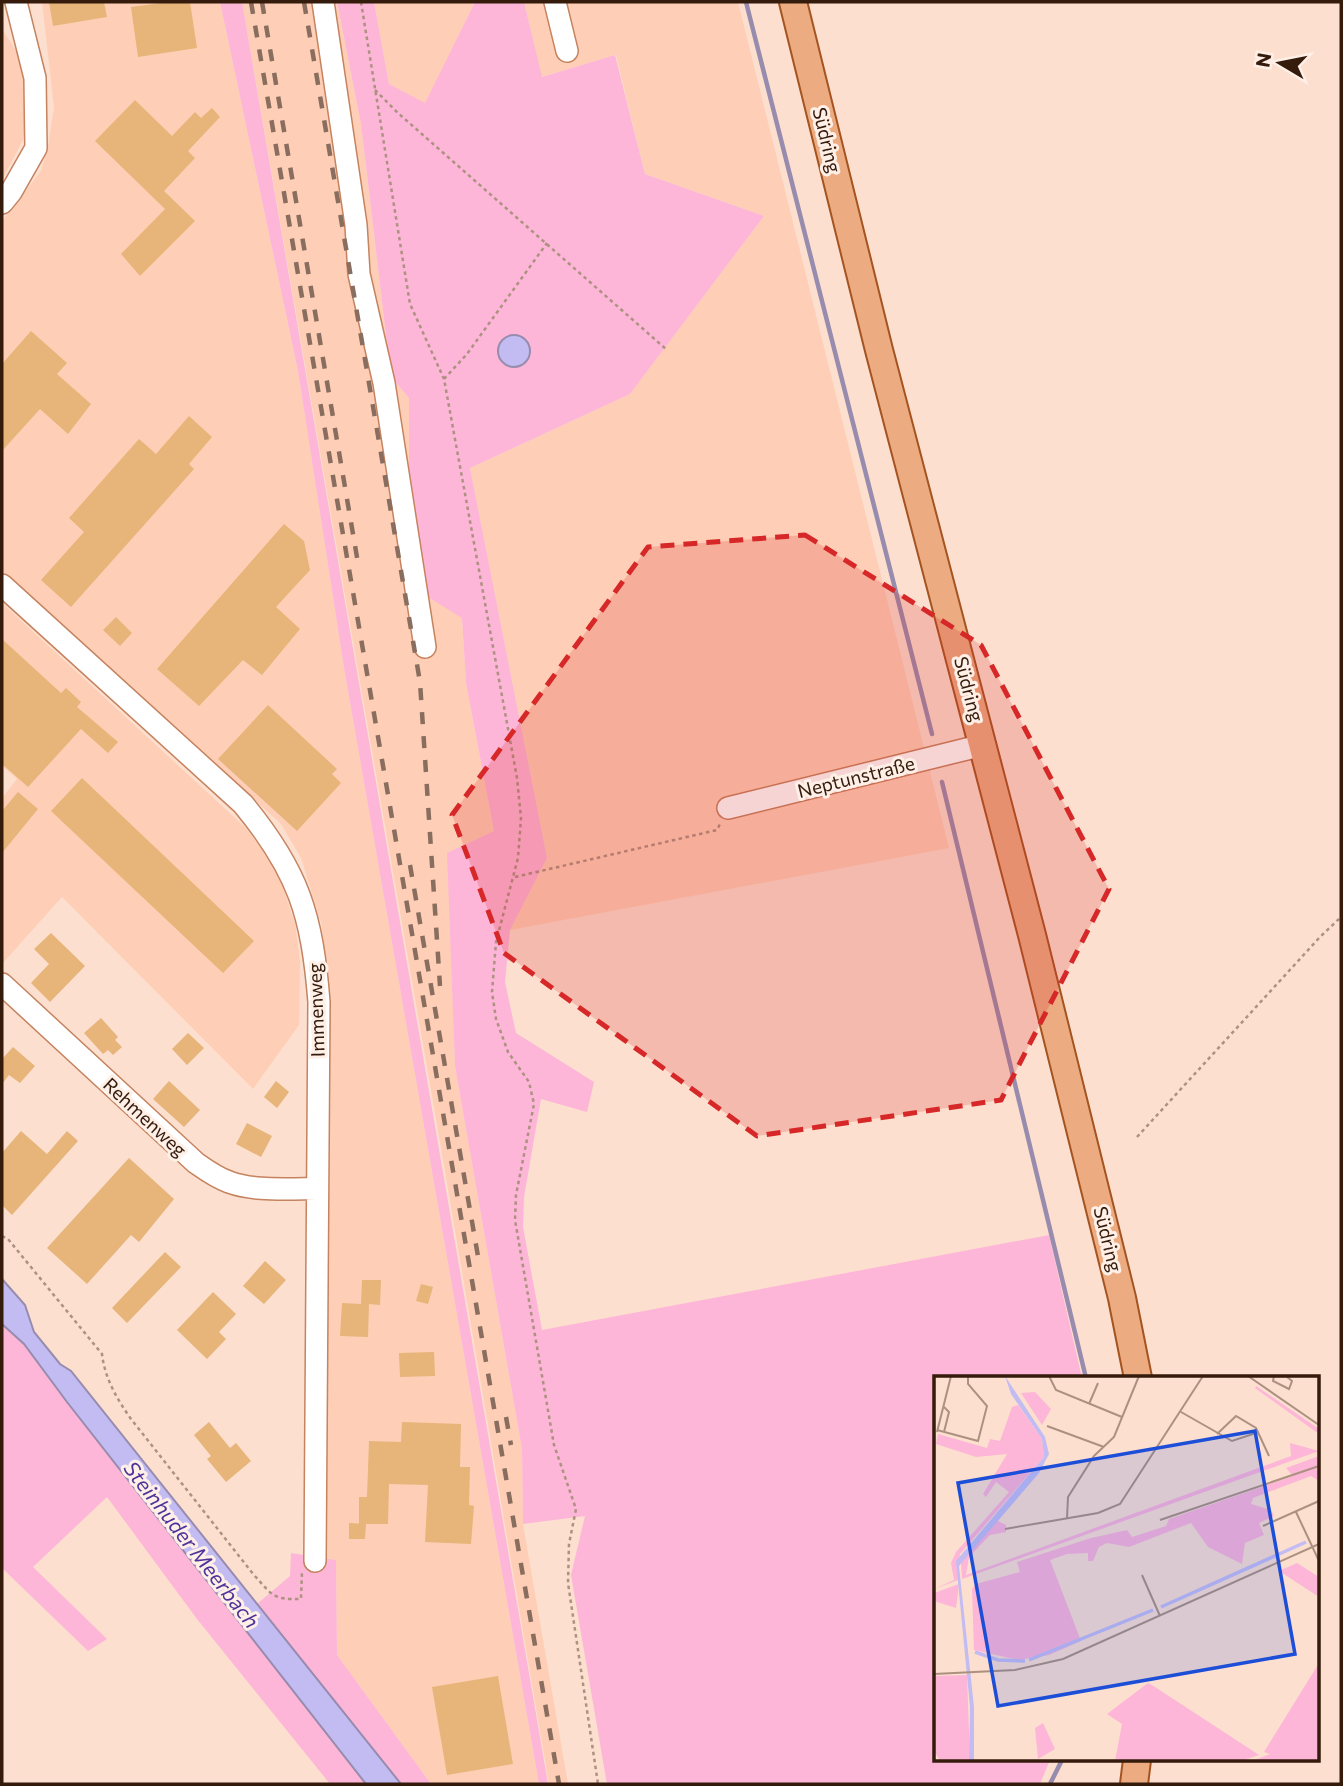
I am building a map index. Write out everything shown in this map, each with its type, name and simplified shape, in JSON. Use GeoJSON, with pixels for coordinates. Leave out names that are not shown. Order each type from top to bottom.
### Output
{"type":"FeatureCollection","features":[{"type":"Feature","properties":{"kind":"main road","name":"Südring"},"geometry":{"type":"LineString","coordinates":[[793,2],[879,350],[983,745],[1119,1286],[1138,1376]]}},
{"type":"Feature","properties":{"kind":"main road"},"geometry":{"type":"LineString","coordinates":[[1134,1784],[1137,1762]]}},
{"type":"Feature","properties":{"kind":"street"},"geometry":{"type":"LineString","coordinates":[[2,203],[36,148],[35,78],[16,2]]}},
{"type":"Feature","properties":{"kind":"street"},"geometry":{"type":"LineString","coordinates":[[323,2],[356,225],[359,274],[384,383],[425,646]]}},
{"type":"Feature","properties":{"kind":"street"},"geometry":{"type":"LineString","coordinates":[[555,2],[567,51]]}},
{"type":"Feature","properties":{"kind":"street","name":"Immenweg"},"geometry":{"type":"LineString","coordinates":[[2,584],[243,804],[269,835],[289,867],[304,906],[315,953],[319,1002],[316,1561]]}},
{"type":"Feature","properties":{"kind":"street","name":"Neptunstraße"},"geometry":{"type":"LineString","coordinates":[[728,808],[983,745]]}},
{"type":"Feature","properties":{"kind":"street","name":"Rehmenweg"},"geometry":{"type":"LineString","coordinates":[[2,984],[196,1163],[212,1174],[248,1187],[317,1189]]}},
{"type":"Feature","properties":{"kind":"path"},"geometry":{"type":"LineString","coordinates":[[361,2],[410,304],[444,379],[517,778],[521,818],[515,877],[496,942],[492,992],[495,1019],[508,1052],[529,1082],[534,1104],[516,1195],[515,1220],[554,1445],[576,1509],[569,1544],[568,1583],[598,1784]]}},
{"type":"Feature","properties":{"kind":"path"},"geometry":{"type":"LineString","coordinates":[[375,90],[667,350]]}},
{"type":"Feature","properties":{"kind":"path"},"geometry":{"type":"LineString","coordinates":[[444,379],[467,355],[547,243]]}},
{"type":"Feature","properties":{"kind":"path"},"geometry":{"type":"LineString","coordinates":[[515,877],[717,830],[728,808]]}},
{"type":"Feature","properties":{"kind":"path"},"geometry":{"type":"LineString","coordinates":[[1137,1137],[1320,937],[1341,918]]}},
{"type":"Feature","properties":{"kind":"path"},"geometry":{"type":"LineString","coordinates":[[2,1236],[8,1239],[102,1354],[103,1366],[113,1393],[131,1419],[222,1536],[272,1595],[283,1600],[301,1599],[301,1572],[316,1561]]}},
{"type":"Feature","properties":{"kind":"highlighted area"},"geometry":{"type":"Polygon","coordinates":[[[805,535],[981,645],[1109,889],[1001,1100],[757,1136],[504,953],[452,815],[648,547],[805,535]]]}},
{"type":"Feature","properties":{"kind":"shaded area"},"geometry":{"type":"Polygon","coordinates":[[[42,2],[220,2],[298,371],[344,668],[539,1784],[431,1784],[337,1655],[336,1560],[325,1558],[325,1005],[322,926],[301,858],[281,824],[2,571],[2,221],[41,171],[48,147],[54,107],[42,2]]]}},
{"type":"Feature","properties":{"kind":"shaded area"},"geometry":{"type":"Polygon","coordinates":[[[220,2],[242,2],[548,1784],[539,1784],[344,668],[298,371],[220,2]]]}},
{"type":"Feature","properties":{"kind":"shaded area"},"geometry":{"type":"Polygon","coordinates":[[[242,2],[337,2],[361,124],[391,377],[409,398],[409,475],[462,618],[466,683],[494,831],[448,853],[455,1066],[522,1449],[523,1524],[568,1784],[549,1784],[242,2]]]}},
{"type":"Feature","properties":{"kind":"shaded area"},"geometry":{"type":"Polygon","coordinates":[[[337,2],[374,2],[389,84],[425,103],[475,2],[524,2],[542,77],[615,55],[645,174],[764,216],[630,394],[470,468],[547,858],[510,930],[505,982],[516,1033],[594,1082],[587,1112],[541,1099],[524,1197],[523,1227],[542,1330],[1049,1235],[1082,1376],[934,1376],[934,1762],[1049,1762],[1040,1784],[607,1784],[571,1575],[585,1516],[523,1524],[522,1449],[455,1066],[447,853],[494,831],[466,683],[462,618],[428,597],[409,475],[409,398],[391,377],[361,124],[337,2]]]}},
{"type":"Feature","properties":{"kind":"shaded area"},"geometry":{"type":"Polygon","coordinates":[[[374,2],[475,2],[425,104],[389,84],[374,2]]]}},
{"type":"Feature","properties":{"kind":"shaded area"},"geometry":{"type":"Polygon","coordinates":[[[524,2],[738,2],[949,848],[510,930],[547,858],[470,468],[630,394],[764,216],[645,174],[616,55],[541,77],[524,2]]]}},
{"type":"Feature","properties":{"kind":"shaded area"},"geometry":{"type":"Polygon","coordinates":[[[2,29],[22,60],[28,111],[23,140],[2,180],[2,29]]]}},
{"type":"Feature","properties":{"kind":"shaded area"},"geometry":{"type":"Polygon","coordinates":[[[2,603],[246,828],[278,872],[295,924],[300,961],[299,1025],[253,1089],[62,897],[2,964],[2,798],[17,779],[2,766],[2,603]]]}},
{"type":"Feature","properties":{"kind":"shaded area"},"geometry":{"type":"Polygon","coordinates":[[[2,1324],[24,1344],[366,1784],[330,1784],[197,1619],[107,1497],[33,1567],[107,1639],[88,1651],[2,1568],[2,1324]]]}},
{"type":"Feature","properties":{"kind":"shaded area"},"geometry":{"type":"Polygon","coordinates":[[[291,1553],[336,1560],[337,1655],[431,1784],[401,1784],[257,1604],[290,1576],[291,1553]]]}},
{"type":"Feature","properties":{"kind":"water"},"geometry":{"type":"Polygon","coordinates":[[[514,335],[525,340],[530,351],[525,362],[514,367],[503,362],[498,351],[503,340],[514,335]]]}},
{"type":"Feature","properties":{"kind":"water","name":"Steinhuder Meerbach"},"geometry":{"type":"Polygon","coordinates":[[[2,1279],[25,1305],[34,1332],[60,1364],[71,1371],[401,1784],[366,1784],[24,1344],[2,1324],[2,1279]]]}},
{"type":"Feature","properties":{"kind":"building"},"geometry":{"type":"Polygon","coordinates":[[[49,2],[104,2],[107,17],[53,26],[49,2]]]}},
{"type":"Feature","properties":{"kind":"building"},"geometry":{"type":"Polygon","coordinates":[[[190,2],[197,48],[138,57],[131,7],[190,2]]]}},
{"type":"Feature","properties":{"kind":"building"},"geometry":{"type":"Polygon","coordinates":[[[135,100],[172,136],[195,112],[201,118],[212,108],[220,117],[188,151],[195,158],[164,191],[195,221],[140,276],[121,254],[165,209],[95,141],[135,100]]]}},
{"type":"Feature","properties":{"kind":"building"},"geometry":{"type":"Polygon","coordinates":[[[31,331],[67,363],[57,374],[91,404],[68,434],[40,409],[2,451],[2,364],[31,331]]]}},
{"type":"Feature","properties":{"kind":"building"},"geometry":{"type":"Polygon","coordinates":[[[189,416],[212,437],[189,464],[194,469],[71,607],[41,580],[84,532],[69,518],[139,439],[156,454],[189,416]]]}},
{"type":"Feature","properties":{"kind":"building"},"geometry":{"type":"Polygon","coordinates":[[[284,524],[304,541],[310,570],[276,607],[300,629],[262,675],[243,660],[199,706],[157,669],[284,524]]]}},
{"type":"Feature","properties":{"kind":"building"},"geometry":{"type":"Polygon","coordinates":[[[116,617],[132,633],[120,646],[103,630],[116,617]]]}},
{"type":"Feature","properties":{"kind":"building"},"geometry":{"type":"Polygon","coordinates":[[[2,639],[61,693],[66,688],[81,702],[77,707],[118,742],[108,753],[81,729],[28,787],[2,764],[2,639]]]}},
{"type":"Feature","properties":{"kind":"building"},"geometry":{"type":"Polygon","coordinates":[[[268,705],[337,769],[332,774],[341,783],[297,831],[218,759],[268,705]]]}},
{"type":"Feature","properties":{"kind":"building"},"geometry":{"type":"Polygon","coordinates":[[[82,778],[254,941],[223,973],[51,811],[82,778]]]}},
{"type":"Feature","properties":{"kind":"building"},"geometry":{"type":"Polygon","coordinates":[[[18,792],[38,809],[2,853],[2,811],[18,792]]]}},
{"type":"Feature","properties":{"kind":"building"},"geometry":{"type":"Polygon","coordinates":[[[51,933],[85,966],[50,1002],[31,983],[49,964],[34,949],[51,933]]]}},
{"type":"Feature","properties":{"kind":"building"},"geometry":{"type":"Polygon","coordinates":[[[101,1018],[118,1037],[115,1040],[122,1047],[113,1055],[108,1050],[103,1054],[84,1033],[101,1018]]]}},
{"type":"Feature","properties":{"kind":"building"},"geometry":{"type":"Polygon","coordinates":[[[188,1033],[204,1048],[187,1065],[172,1049],[188,1033]]]}},
{"type":"Feature","properties":{"kind":"building"},"geometry":{"type":"Polygon","coordinates":[[[13,1047],[35,1066],[20,1083],[9,1075],[2,1084],[2,1059],[13,1047]]]}},
{"type":"Feature","properties":{"kind":"building"},"geometry":{"type":"Polygon","coordinates":[[[169,1081],[200,1110],[184,1127],[153,1099],[169,1081]]]}},
{"type":"Feature","properties":{"kind":"building"},"geometry":{"type":"Polygon","coordinates":[[[276,1081],[289,1092],[277,1108],[264,1097],[276,1081]]]}},
{"type":"Feature","properties":{"kind":"building"},"geometry":{"type":"Polygon","coordinates":[[[247,1123],[272,1136],[261,1157],[236,1144],[247,1123]]]}},
{"type":"Feature","properties":{"kind":"building"},"geometry":{"type":"Polygon","coordinates":[[[21,1131],[47,1154],[67,1131],[78,1141],[12,1215],[2,1205],[2,1153],[21,1131]]]}},
{"type":"Feature","properties":{"kind":"building"},"geometry":{"type":"Polygon","coordinates":[[[129,1158],[174,1199],[139,1242],[131,1235],[87,1284],[47,1248],[129,1158]]]}},
{"type":"Feature","properties":{"kind":"building"},"geometry":{"type":"Polygon","coordinates":[[[165,1252],[181,1267],[127,1323],[112,1308],[165,1252]]]}},
{"type":"Feature","properties":{"kind":"building"},"geometry":{"type":"Polygon","coordinates":[[[265,1261],[286,1280],[264,1304],[243,1286],[265,1261]]]}},
{"type":"Feature","properties":{"kind":"building"},"geometry":{"type":"Polygon","coordinates":[[[362,1280],[381,1280],[380,1305],[369,1304],[368,1337],[340,1336],[342,1303],[361,1304],[362,1280]]]}},
{"type":"Feature","properties":{"kind":"building"},"geometry":{"type":"Polygon","coordinates":[[[421,1284],[433,1287],[428,1304],[416,1301],[421,1284]]]}},
{"type":"Feature","properties":{"kind":"building"},"geometry":{"type":"Polygon","coordinates":[[[213,1292],[236,1314],[219,1332],[226,1339],[207,1359],[177,1330],[213,1292]]]}},
{"type":"Feature","properties":{"kind":"building"},"geometry":{"type":"Polygon","coordinates":[[[434,1352],[435,1376],[400,1377],[399,1353],[434,1352]]]}},
{"type":"Feature","properties":{"kind":"building"},"geometry":{"type":"Polygon","coordinates":[[[209,1422],[230,1448],[236,1443],[251,1461],[226,1482],[207,1459],[211,1456],[194,1435],[209,1422]]]}},
{"type":"Feature","properties":{"kind":"building"},"geometry":{"type":"Polygon","coordinates":[[[402,1422],[461,1424],[460,1467],[470,1467],[469,1505],[474,1506],[471,1544],[425,1542],[428,1485],[389,1484],[388,1524],[359,1524],[359,1497],[367,1497],[369,1441],[401,1442],[402,1422]]]}},
{"type":"Feature","properties":{"kind":"building"},"geometry":{"type":"Polygon","coordinates":[[[349,1523],[366,1524],[365,1539],[349,1539],[349,1523]]]}},
{"type":"Feature","properties":{"kind":"building"},"geometry":{"type":"Polygon","coordinates":[[[498,1676],[513,1764],[447,1775],[432,1687],[498,1676]]]}},
{"type":"Feature","properties":{"kind":"waterway"},"geometry":{"type":"LineString","coordinates":[[746,2],[932,734]]}},
{"type":"Feature","properties":{"kind":"waterway"},"geometry":{"type":"LineString","coordinates":[[942,782],[1086,1376]]}},
{"type":"Feature","properties":{"kind":"waterway"},"geometry":{"type":"LineString","coordinates":[[1050,1784],[1061,1762]]}},
{"type":"Feature","properties":{"kind":"railway"},"geometry":{"type":"LineString","coordinates":[[251,2],[559,1784]]}},
{"type":"Feature","properties":{"kind":"railway"},"geometry":{"type":"LineString","coordinates":[[262,2],[359,569]]}},
{"type":"Feature","properties":{"kind":"railway"},"geometry":{"type":"LineString","coordinates":[[304,2],[420,682],[440,986]]}},
{"type":"Feature","properties":{"kind":"railway"},"geometry":{"type":"LineString","coordinates":[[410,865],[479,1262]]}},
{"type":"Feature","properties":{"kind":"railway"},"geometry":{"type":"LineString","coordinates":[[506,1417],[511,1445]]}}]}
